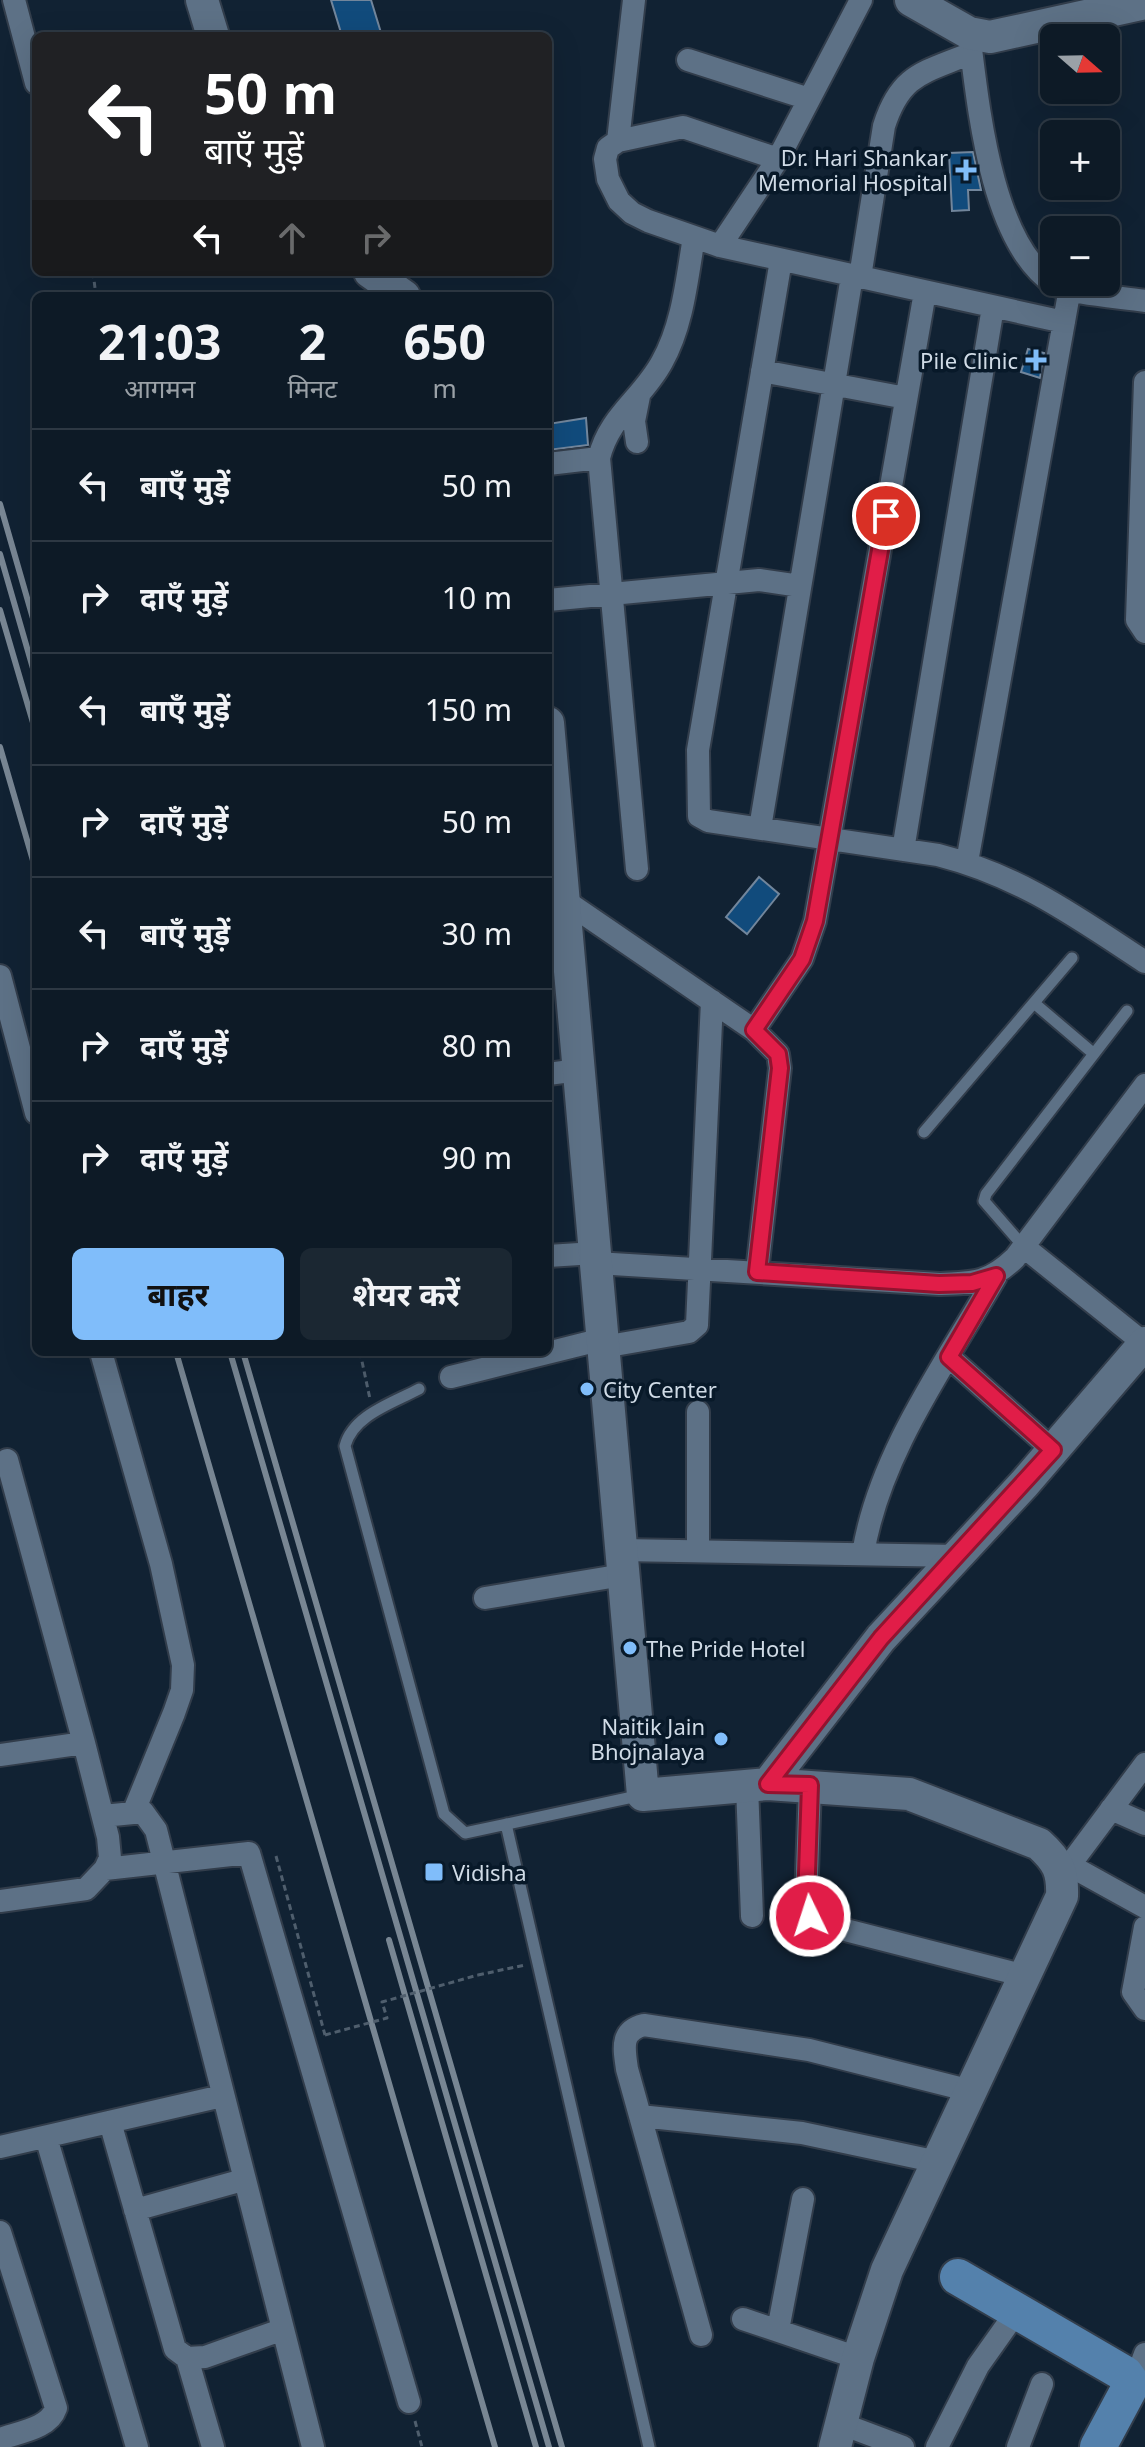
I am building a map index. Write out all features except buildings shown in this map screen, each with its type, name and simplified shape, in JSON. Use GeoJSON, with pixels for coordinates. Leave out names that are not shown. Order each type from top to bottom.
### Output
{"type":"FeatureCollection","features":[{"type":"Feature","properties":{"kind":"main road"},"geometry":{"type":"LineString","coordinates":[[958,2277],[1125,2374],[1130,2381],[1128,2391],[1098,2447]]}},
{"type":"Feature","properties":{"kind":"street"},"geometry":{"type":"LineString","coordinates":[[14,0],[32,68]]}},
{"type":"Feature","properties":{"kind":"street"},"geometry":{"type":"LineString","coordinates":[[202,0],[212,32]]}},
{"type":"Feature","properties":{"kind":"street"},"geometry":{"type":"LineString","coordinates":[[618,141],[634,0]]}},
{"type":"Feature","properties":{"kind":"street"},"geometry":{"type":"LineString","coordinates":[[720,246],[778,159],[861,0]]}},
{"type":"Feature","properties":{"kind":"street"},"geometry":{"type":"LineString","coordinates":[[911,0],[970,43],[983,146],[1017,238],[1034,268],[1040,273]]}},
{"type":"Feature","properties":{"kind":"street"},"geometry":{"type":"LineString","coordinates":[[760,828],[834,384],[884,126],[892,102],[901,87],[914,77],[970,43],[1145,3]]}},
{"type":"Feature","properties":{"kind":"street"},"geometry":{"type":"LineString","coordinates":[[688,60],[809,99]]}},
{"type":"Feature","properties":{"kind":"street"},"geometry":{"type":"LineString","coordinates":[[778,159],[683,127],[618,141],[608,148],[605,159],[608,179],[619,201],[632,213],[694,237],[720,246],[1064,322]]}},
{"type":"Feature","properties":{"kind":"street"},"geometry":{"type":"LineString","coordinates":[[637,869],[599,458],[604,436],[639,396],[663,361],[675,331],[694,237]]}},
{"type":"Feature","properties":{"kind":"street"},"geometry":{"type":"LineString","coordinates":[[781,260],[698,750],[696,803],[699,816],[708,821],[967,862],[1036,890],[1145,962]]}},
{"type":"Feature","properties":{"kind":"street"},"geometry":{"type":"LineString","coordinates":[[376,276],[398,292]]}},
{"type":"Feature","properties":{"kind":"street"},"geometry":{"type":"LineString","coordinates":[[754,1030],[802,959],[815,921],[925,292]]}},
{"type":"Feature","properties":{"kind":"street"},"geometry":{"type":"LineString","coordinates":[[967,862],[1069,296]]}},
{"type":"Feature","properties":{"kind":"street"},"geometry":{"type":"LineString","coordinates":[[1116,296],[1145,301]]}},
{"type":"Feature","properties":{"kind":"street"},"geometry":{"type":"LineString","coordinates":[[903,850],[993,307]]}},
{"type":"Feature","properties":{"kind":"street"},"geometry":{"type":"LineString","coordinates":[[762,371],[906,398]]}},
{"type":"Feature","properties":{"kind":"street"},"geometry":{"type":"LineString","coordinates":[[1145,382],[1137,620],[1145,632]]}},
{"type":"Feature","properties":{"kind":"street"},"geometry":{"type":"LineString","coordinates":[[637,442],[634,421],[639,396]]}},
{"type":"Feature","properties":{"kind":"street"},"geometry":{"type":"LineString","coordinates":[[552,464],[599,458]]}},
{"type":"Feature","properties":{"kind":"street"},"geometry":{"type":"LineString","coordinates":[[552,600],[726,583],[773,581],[800,586]]}},
{"type":"Feature","properties":{"kind":"street"},"geometry":{"type":"LineString","coordinates":[[552,767],[564,900],[563,1072],[596,1258],[643,1795],[758,1785],[810,1785],[909,1794],[1039,1844],[1066,1870],[1145,1907]]}},
{"type":"Feature","properties":{"kind":"street"},"geometry":{"type":"LineString","coordinates":[[564,900],[754,1030],[778,1054],[780,1068],[757,1272]]}},
{"type":"Feature","properties":{"kind":"street"},"geometry":{"type":"LineString","coordinates":[[0,976],[32,1098]]}},
{"type":"Feature","properties":{"kind":"street"},"geometry":{"type":"LineString","coordinates":[[552,1354],[603,1343],[689,1332],[699,1316],[698,1269],[712,1001]]}},
{"type":"Feature","properties":{"kind":"street"},"geometry":{"type":"LineString","coordinates":[[863,1554],[872,1507],[917,1412],[996,1276],[1024,1247],[1145,1085]]}},
{"type":"Feature","properties":{"kind":"street"},"geometry":{"type":"LineString","coordinates":[[752,1916],[758,1785],[881,1638],[958,1556],[1145,1344],[1024,1247]]}},
{"type":"Feature","properties":{"kind":"street"},"geometry":{"type":"LineString","coordinates":[[552,1256],[939,1284],[972,1283],[996,1276]]}},
{"type":"Feature","properties":{"kind":"street"},"geometry":{"type":"LineString","coordinates":[[102,1356],[161,1564],[183,1665],[182,1690],[134,1811]]}},
{"type":"Feature","properties":{"kind":"street"},"geometry":{"type":"LineString","coordinates":[[451,1377],[545,1356]]}},
{"type":"Feature","properties":{"kind":"street"},"geometry":{"type":"LineString","coordinates":[[949,1357],[1053,1450]]}},
{"type":"Feature","properties":{"kind":"street"},"geometry":{"type":"LineString","coordinates":[[698,1412],[698,1551]]}},
{"type":"Feature","properties":{"kind":"street"},"geometry":{"type":"LineString","coordinates":[[0,1901],[86,1889],[105,1869],[110,1858],[103,1816],[7,1460]]}},
{"type":"Feature","properties":{"kind":"street"},"geometry":{"type":"LineString","coordinates":[[485,1598],[622,1562],[698,1551],[958,1556]]}},
{"type":"Feature","properties":{"kind":"street"},"geometry":{"type":"LineString","coordinates":[[0,1755],[84,1743]]}},
{"type":"Feature","properties":{"kind":"street"},"geometry":{"type":"LineString","coordinates":[[903,2447],[838,2435],[858,2358],[887,2270],[1062,1896],[1066,1870],[1145,1764]]}},
{"type":"Feature","properties":{"kind":"street"},"geometry":{"type":"LineString","coordinates":[[810,1785],[806,1902],[810,1916],[818,1923],[1025,1976]]}},
{"type":"Feature","properties":{"kind":"street"},"geometry":{"type":"LineString","coordinates":[[1111,1809],[1145,1824]]}},
{"type":"Feature","properties":{"kind":"street"},"geometry":{"type":"LineString","coordinates":[[103,1816],[134,1811],[151,1818],[313,2447]]}},
{"type":"Feature","properties":{"kind":"street"},"geometry":{"type":"LineString","coordinates":[[105,1869],[249,1853],[409,2402]]}},
{"type":"Feature","properties":{"kind":"street"},"geometry":{"type":"LineString","coordinates":[[1145,1927],[1133,1992],[1145,2009]]}},
{"type":"Feature","properties":{"kind":"street"},"geometry":{"type":"LineString","coordinates":[[701,2335],[624,2047],[626,2035],[633,2028],[644,2025],[809,2050],[971,2091]]}},
{"type":"Feature","properties":{"kind":"street"},"geometry":{"type":"LineString","coordinates":[[0,2147],[222,2096]]}},
{"type":"Feature","properties":{"kind":"street"},"geometry":{"type":"LineString","coordinates":[[640,2116],[802,2133],[938,2162]]}},
{"type":"Feature","properties":{"kind":"street"},"geometry":{"type":"LineString","coordinates":[[110,2122],[175,2349],[187,2358],[213,2447]]}},
{"type":"Feature","properties":{"kind":"street"},"geometry":{"type":"LineString","coordinates":[[46,2137],[137,2447]]}},
{"type":"Feature","properties":{"kind":"street"},"geometry":{"type":"LineString","coordinates":[[135,2210],[243,2180]]}},
{"type":"Feature","properties":{"kind":"street"},"geometry":{"type":"LineString","coordinates":[[778,2330],[803,2199]]}},
{"type":"Feature","properties":{"kind":"street"},"geometry":{"type":"LineString","coordinates":[[0,2232],[56,2408],[53,2417],[43,2424],[0,2443]]}},
{"type":"Feature","properties":{"kind":"street"},"geometry":{"type":"LineString","coordinates":[[937,2447],[978,2366],[1017,2311]]}},
{"type":"Feature","properties":{"kind":"street"},"geometry":{"type":"LineString","coordinates":[[743,2319],[858,2358]]}},
{"type":"Feature","properties":{"kind":"street"},"geometry":{"type":"LineString","coordinates":[[187,2358],[205,2357],[281,2330]]}},
{"type":"Feature","properties":{"kind":"street"},"geometry":{"type":"LineString","coordinates":[[1145,2354],[1141,2365],[1145,2371]]}},
{"type":"Feature","properties":{"kind":"street"},"geometry":{"type":"LineString","coordinates":[[1018,2447],[1042,2384]]}},
{"type":"Feature","properties":{"kind":"lane"},"geometry":{"type":"LineString","coordinates":[[924,1132],[1072,958]]}},
{"type":"Feature","properties":{"kind":"lane"},"geometry":{"type":"LineString","coordinates":[[1034,1003],[1094,1054]]}},
{"type":"Feature","properties":{"kind":"lane"},"geometry":{"type":"LineString","coordinates":[[1024,1247],[989,1209],[984,1201],[986,1194],[1127,1011]]}},
{"type":"Feature","properties":{"kind":"lane"},"geometry":{"type":"LineString","coordinates":[[419,1389],[374,1413],[349,1432],[345,1446],[444,1814],[465,1833],[643,1795]]}},
{"type":"Feature","properties":{"kind":"lane"},"geometry":{"type":"LineString","coordinates":[[506,1824],[649,2447]]}},
{"type":"Feature","properties":{"kind":"path"},"geometry":{"type":"LineString","coordinates":[[361,1356],[374,1413]]}},
{"type":"Feature","properties":{"kind":"path"},"geometry":{"type":"LineString","coordinates":[[276,1856],[325,2035],[387,2018],[382,2002],[478,1975],[537,1963]]}},
{"type":"Feature","properties":{"kind":"path"},"geometry":{"type":"LineString","coordinates":[[409,2402],[422,2447]]}},
{"type":"Feature","properties":{"kind":"railway"},"geometry":{"type":"LineString","coordinates":[[0,504],[32,615]]}},
{"type":"Feature","properties":{"kind":"railway"},"geometry":{"type":"LineString","coordinates":[[0,554],[32,665]]}},
{"type":"Feature","properties":{"kind":"railway"},"geometry":{"type":"LineString","coordinates":[[0,610],[32,719]]}},
{"type":"Feature","properties":{"kind":"railway"},"geometry":{"type":"LineString","coordinates":[[0,747],[32,857]]}},
{"type":"Feature","properties":{"kind":"railway"},"geometry":{"type":"LineString","coordinates":[[177,1356],[495,2447]]}},
{"type":"Feature","properties":{"kind":"railway"},"geometry":{"type":"LineString","coordinates":[[231,1356],[549,2447]]}},
{"type":"Feature","properties":{"kind":"railway"},"geometry":{"type":"LineString","coordinates":[[244,1356],[562,2447]]}},
{"type":"Feature","properties":{"kind":"railway"},"geometry":{"type":"LineString","coordinates":[[389,1940],[536,2447]]}},
{"type":"Feature","properties":{"kind":"place","name":"Dr. Hari Shankar Memorial Hospital"},"geometry":{"type":"Point","coordinates":[966,170]}},
{"type":"Feature","properties":{"kind":"place","name":"Pile Clinic"},"geometry":{"type":"Point","coordinates":[1036,360]}},
{"type":"Feature","properties":{"kind":"place","name":"City Center"},"geometry":{"type":"Point","coordinates":[587,1389]}},
{"type":"Feature","properties":{"kind":"place","name":"The Pride Hotel"},"geometry":{"type":"Point","coordinates":[630,1648]}},
{"type":"Feature","properties":{"kind":"place","name":"Naitik Jain Bhojnalaya"},"geometry":{"type":"Point","coordinates":[721,1739]}},
{"type":"Feature","properties":{"kind":"place","name":"Vidisha"},"geometry":{"type":"Point","coordinates":[434,1872]}},
{"type":"Feature","properties":{"kind":"route"},"geometry":{"type":"LineString","coordinates":[[810,1916],[806,1902],[810,1785],[768,1784],[881,1638],[1053,1450],[949,1357],[996,1276],[972,1283],[939,1284],[757,1272],[780,1068],[778,1054],[754,1030],[802,959],[815,921],[886,516]]}}]}
